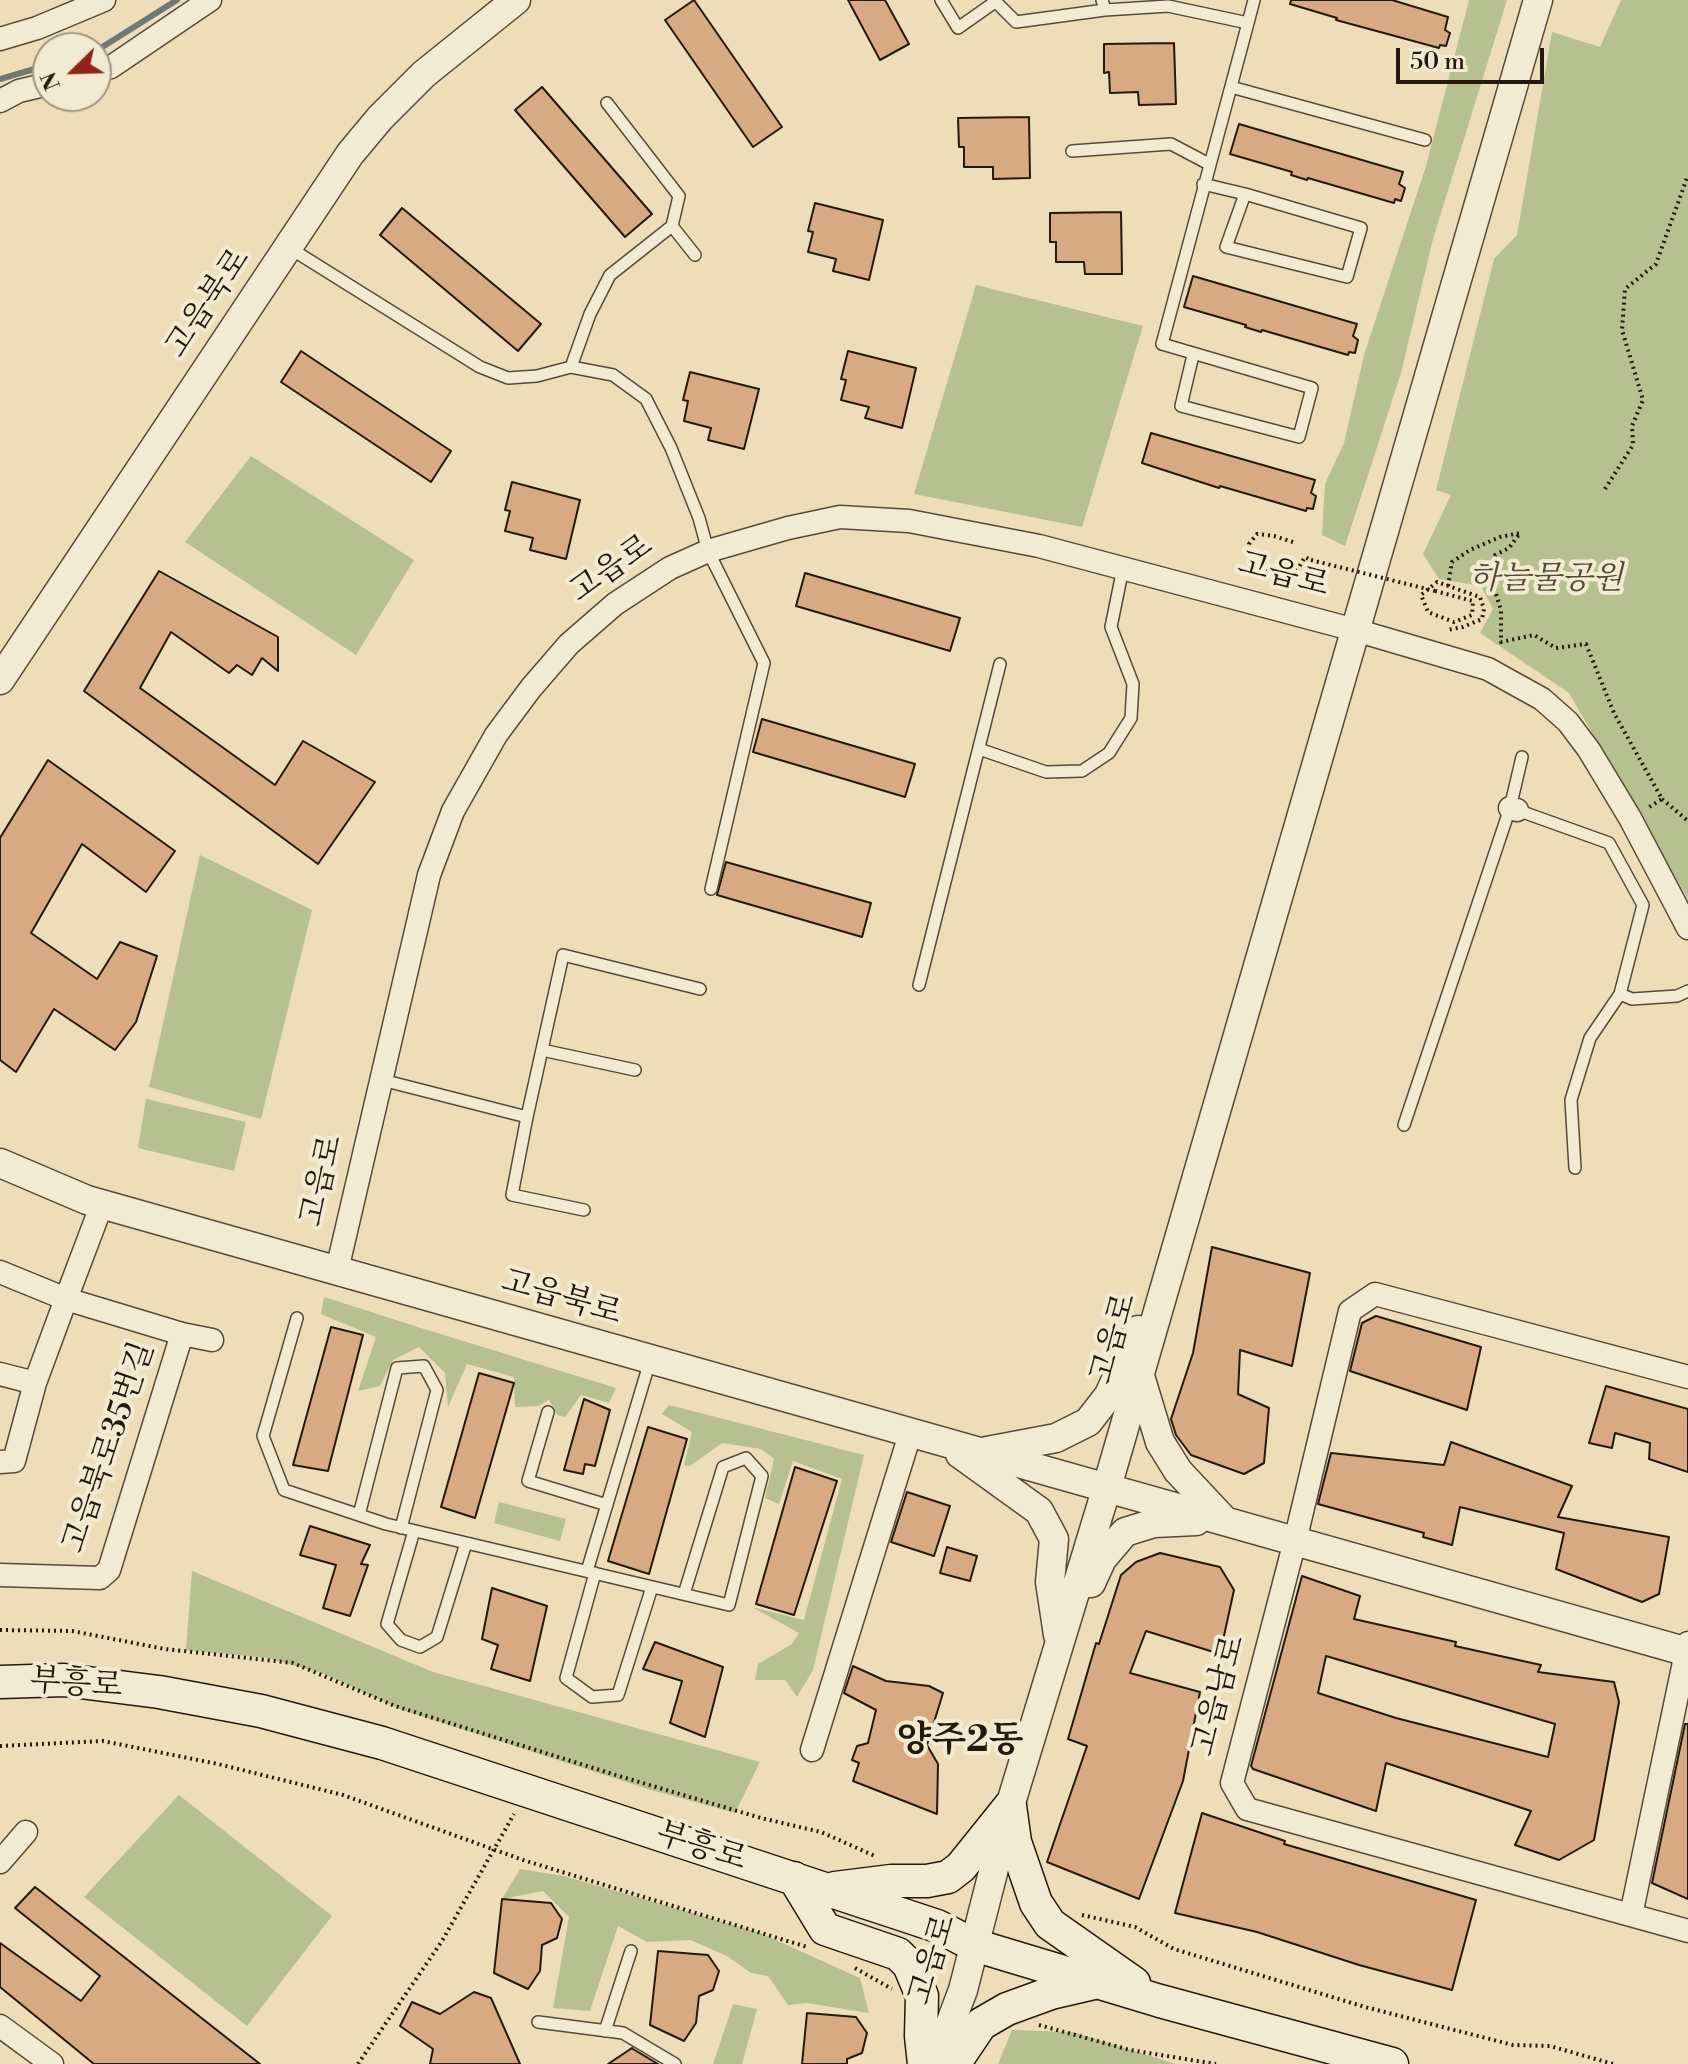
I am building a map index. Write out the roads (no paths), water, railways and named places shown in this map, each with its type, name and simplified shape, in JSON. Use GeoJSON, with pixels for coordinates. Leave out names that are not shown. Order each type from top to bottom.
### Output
{"type":"FeatureCollection","features":[{"type":"Feature","properties":{"kind":"main road","name":"부흥로"},"geometry":{"type":"LineString","coordinates":[[0,1682],[64,1680],[159,1692],[261,1711],[382,1743],[937,1926],[974,1945],[1160,2001],[1392,2064]]}},
{"type":"Feature","properties":{"kind":"main road"},"geometry":{"type":"LineString","coordinates":[[826,1889],[948,1877],[961,1867],[1010,1806]]}},
{"type":"Feature","properties":{"kind":"main road"},"geometry":{"type":"LineString","coordinates":[[1010,1806],[1015,1842],[1036,1903],[1050,1924],[1160,2001]]}},
{"type":"Feature","properties":{"kind":"main road"},"geometry":{"type":"LineString","coordinates":[[794,1878],[825,1929],[898,1954],[909,1965],[922,1996],[924,2064]]}},
{"type":"Feature","properties":{"kind":"main road"},"geometry":{"type":"LineString","coordinates":[[954,2064],[981,2024],[1007,2009],[1051,1993],[1101,1982]]}},
{"type":"Feature","properties":{"kind":"street"},"geometry":{"type":"LineString","coordinates":[[0,39],[37,28],[104,0]]}},
{"type":"Feature","properties":{"kind":"street"},"geometry":{"type":"LineString","coordinates":[[112,66],[210,0]]}},
{"type":"Feature","properties":{"kind":"street","name":"고읍북로"},"geometry":{"type":"LineString","coordinates":[[0,680],[350,154],[380,118],[424,74],[516,0]]}},
{"type":"Feature","properties":{"kind":"street","name":"고읍로"},"geometry":{"type":"LineString","coordinates":[[935,2064],[963,1990],[1010,1806],[1140,1376],[1538,0]]}},
{"type":"Feature","properties":{"kind":"street"},"geometry":{"type":"LineString","coordinates":[[0,101],[32,88]]}},
{"type":"Feature","properties":{"kind":"street","name":"고읍로"},"geometry":{"type":"LineString","coordinates":[[337,1270],[429,875],[453,811],[496,735],[569,644],[615,604],[670,568],[708,551],[788,528],[840,517],[909,521],[1039,546],[1355,630],[1488,669],[1542,699],[1568,722],[1589,750],[1630,818],[1688,928]]}},
{"type":"Feature","properties":{"kind":"street","name":"고읍북로"},"geometry":{"type":"LineString","coordinates":[[0,1163],[102,1204],[1107,1487]]}},
{"type":"Feature","properties":{"kind":"street"},"geometry":{"type":"LineString","coordinates":[[0,1462],[14,1461],[35,1383],[102,1204]]}},
{"type":"Feature","properties":{"kind":"street","name":"고읍북로35번길"},"geometry":{"type":"LineString","coordinates":[[0,1272],[66,1299],[212,1340]]}},
{"type":"Feature","properties":{"kind":"street","name":"고읍남로"},"geometry":{"type":"LineString","coordinates":[[1688,1377],[1375,1294],[1350,1311],[1295,1541],[1232,1783],[1247,1809],[1688,1931]]}},
{"type":"Feature","properties":{"kind":"street"},"geometry":{"type":"LineString","coordinates":[[983,1452],[1056,1438],[1088,1422],[1109,1395],[1138,1329],[1157,1316]]}},
{"type":"Feature","properties":{"kind":"street","name":"고읍북로35번길"},"geometry":{"type":"LineString","coordinates":[[0,1575],[100,1578],[109,1570],[182,1334]]}},
{"type":"Feature","properties":{"kind":"street"},"geometry":{"type":"LineString","coordinates":[[0,1374],[35,1383]]}},
{"type":"Feature","properties":{"kind":"street"},"geometry":{"type":"LineString","coordinates":[[1140,1376],[1160,1442],[1178,1471],[1225,1521]]}},
{"type":"Feature","properties":{"kind":"street"},"geometry":{"type":"LineString","coordinates":[[812,1750],[911,1431]]}},
{"type":"Feature","properties":{"kind":"street"},"geometry":{"type":"LineString","coordinates":[[940,1440],[1039,1511],[1054,1539],[1050,1582],[1056,1655]]}},
{"type":"Feature","properties":{"kind":"street"},"geometry":{"type":"LineString","coordinates":[[1107,1487],[1687,1649],[1631,1915]]}},
{"type":"Feature","properties":{"kind":"street"},"geometry":{"type":"LineString","coordinates":[[1056,1655],[1102,1559],[1125,1532],[1154,1523],[1225,1521]]}},
{"type":"Feature","properties":{"kind":"street"},"geometry":{"type":"LineString","coordinates":[[0,1862],[26,1832]]}},
{"type":"Feature","properties":{"kind":"street"},"geometry":{"type":"LineString","coordinates":[[0,2026],[52,2064]]}},
{"type":"Feature","properties":{"kind":"lane"},"geometry":{"type":"LineString","coordinates":[[941,0],[958,28],[995,1],[1016,22],[1103,5],[1168,6],[1248,23]]}},
{"type":"Feature","properties":{"kind":"lane"},"geometry":{"type":"LineString","coordinates":[[1193,355],[1181,406],[1299,437],[1312,388],[1162,344],[1254,0]]}},
{"type":"Feature","properties":{"kind":"lane"},"geometry":{"type":"LineString","coordinates":[[1231,87],[1425,140]]}},
{"type":"Feature","properties":{"kind":"lane"},"geometry":{"type":"LineString","coordinates":[[571,367],[590,314],[610,275],[672,226],[679,196],[607,103]]}},
{"type":"Feature","properties":{"kind":"lane"},"geometry":{"type":"LineString","coordinates":[[1072,151],[1171,144],[1209,164]]}},
{"type":"Feature","properties":{"kind":"lane"},"geometry":{"type":"LineString","coordinates":[[1203,184],[1245,194],[1361,228],[1347,277],[1226,247],[1245,194]]}},
{"type":"Feature","properties":{"kind":"lane"},"geometry":{"type":"LineString","coordinates":[[672,226],[695,255]]}},
{"type":"Feature","properties":{"kind":"lane"},"geometry":{"type":"LineString","coordinates":[[288,246],[480,367],[508,378],[537,376],[571,367],[613,375],[646,399],[677,462],[708,551],[764,663],[711,889]]}},
{"type":"Feature","properties":{"kind":"lane"},"geometry":{"type":"LineString","coordinates":[[979,749],[1046,772],[1082,771],[1109,753],[1131,718],[1133,684],[1111,627],[1123,568]]}},
{"type":"Feature","properties":{"kind":"lane"},"geometry":{"type":"LineString","coordinates":[[919,985],[1000,664]]}},
{"type":"Feature","properties":{"kind":"lane"},"geometry":{"type":"LineString","coordinates":[[1404,1125],[1513,809],[1522,757]]}},
{"type":"Feature","properties":{"kind":"lane"},"geometry":{"type":"LineString","coordinates":[[1513,809],[1609,843],[1643,905],[1620,994],[1590,1038],[1571,1100],[1575,1168]]}},
{"type":"Feature","properties":{"kind":"lane"},"geometry":{"type":"LineString","coordinates":[[584,1210],[512,1195],[563,955],[700,989]]}},
{"type":"Feature","properties":{"kind":"lane"},"geometry":{"type":"LineString","coordinates":[[1620,994],[1632,999],[1677,996],[1688,991]]}},
{"type":"Feature","properties":{"kind":"lane"},"geometry":{"type":"LineString","coordinates":[[542,1050],[635,1070]]}},
{"type":"Feature","properties":{"kind":"lane"},"geometry":{"type":"LineString","coordinates":[[382,1080],[527,1117]]}},
{"type":"Feature","properties":{"kind":"lane"},"geometry":{"type":"LineString","coordinates":[[297,1318],[263,1436],[284,1490],[401,1528],[729,1605],[762,1476],[746,1458],[723,1467],[684,1594]]}},
{"type":"Feature","properties":{"kind":"lane"},"geometry":{"type":"LineString","coordinates":[[650,1360],[607,1505],[566,1678],[592,1697],[618,1695],[652,1587]]}},
{"type":"Feature","properties":{"kind":"lane"},"geometry":{"type":"LineString","coordinates":[[359,1515],[397,1368],[424,1366],[437,1390],[401,1528]]}},
{"type":"Feature","properties":{"kind":"lane"},"geometry":{"type":"LineString","coordinates":[[548,1412],[528,1481],[607,1505]]}},
{"type":"Feature","properties":{"kind":"lane"},"geometry":{"type":"LineString","coordinates":[[414,1531],[387,1624],[401,1640],[420,1647],[437,1637],[466,1543]]}},
{"type":"Feature","properties":{"kind":"lane"},"geometry":{"type":"LineString","coordinates":[[605,2031],[631,1951]]}},
{"type":"Feature","properties":{"kind":"lane"},"geometry":{"type":"LineString","coordinates":[[538,2022],[623,2033],[675,2064]]}},
{"type":"Feature","properties":{"kind":"waterway"},"geometry":{"type":"LineString","coordinates":[[112,41],[177,0]]}},
{"type":"Feature","properties":{"kind":"waterway"},"geometry":{"type":"LineString","coordinates":[[0,79],[32,70]]}},
{"type":"Feature","properties":{"kind":"district","name":"양주2동"},"geometry":{"type":"Point","coordinates":[960,1742]}},
{"type":"Feature","properties":{"kind":"park label","name":"하늘물공원"},"geometry":{"type":"Point","coordinates":[1546,580]}}]}
